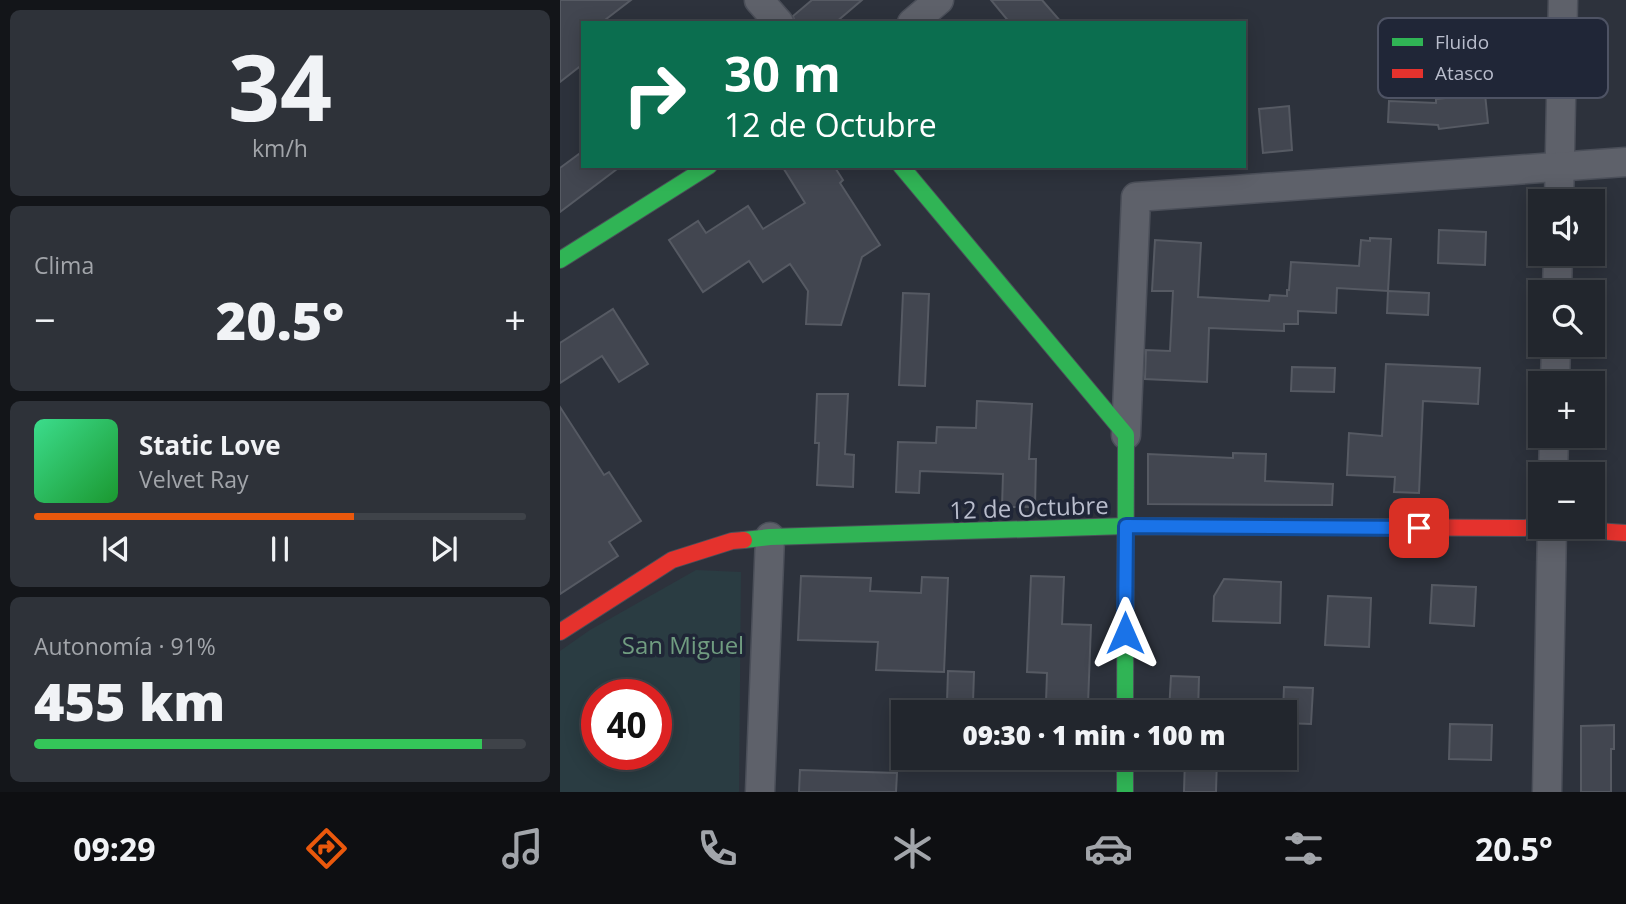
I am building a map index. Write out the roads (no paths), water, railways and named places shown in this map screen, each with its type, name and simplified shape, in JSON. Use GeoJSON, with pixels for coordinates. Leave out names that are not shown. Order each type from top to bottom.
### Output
{"type":"FeatureCollection","features":[{"type":"Feature","properties":{"kind":"street"},"geometry":{"type":"LineString","coordinates":[[759,0],[777,21]]}},
{"type":"Feature","properties":{"kind":"street"},"geometry":{"type":"LineString","coordinates":[[914,21],[939,0]]}},
{"type":"Feature","properties":{"kind":"street"},"geometry":{"type":"LineString","coordinates":[[1563,0],[1563,18]]}},
{"type":"Feature","properties":{"kind":"street"},"geometry":{"type":"LineString","coordinates":[[1559,189],[1561,98]]}},
{"type":"Feature","properties":{"kind":"street"},"geometry":{"type":"LineString","coordinates":[[1125,700],[1126,435],[1136,197],[1626,162]]}},
{"type":"Feature","properties":{"kind":"street"},"geometry":{"type":"LineString","coordinates":[[560,260],[706,168]]}},
{"type":"Feature","properties":{"kind":"street"},"geometry":{"type":"LineString","coordinates":[[903,168],[1126,435]]}},
{"type":"Feature","properties":{"kind":"street","name":"12 de Octubre"},"geometry":{"type":"LineString","coordinates":[[560,632],[672,560],[732,541],[770,537],[1126,526],[1528,527]]}},
{"type":"Feature","properties":{"kind":"street","name":"12 de Octubre"},"geometry":{"type":"LineString","coordinates":[[1605,531],[1626,533]]}},
{"type":"Feature","properties":{"kind":"street"},"geometry":{"type":"LineString","coordinates":[[760,792],[770,537]]}},
{"type":"Feature","properties":{"kind":"street"},"geometry":{"type":"LineString","coordinates":[[1547,792],[1552,539]]}},
{"type":"Feature","properties":{"kind":"street"},"geometry":{"type":"LineString","coordinates":[[1125,770],[1125,792]]}},
{"type":"Feature","properties":{"kind":"park label","name":"San Miguel"},"geometry":{"type":"Point","coordinates":[683,644]}}]}
